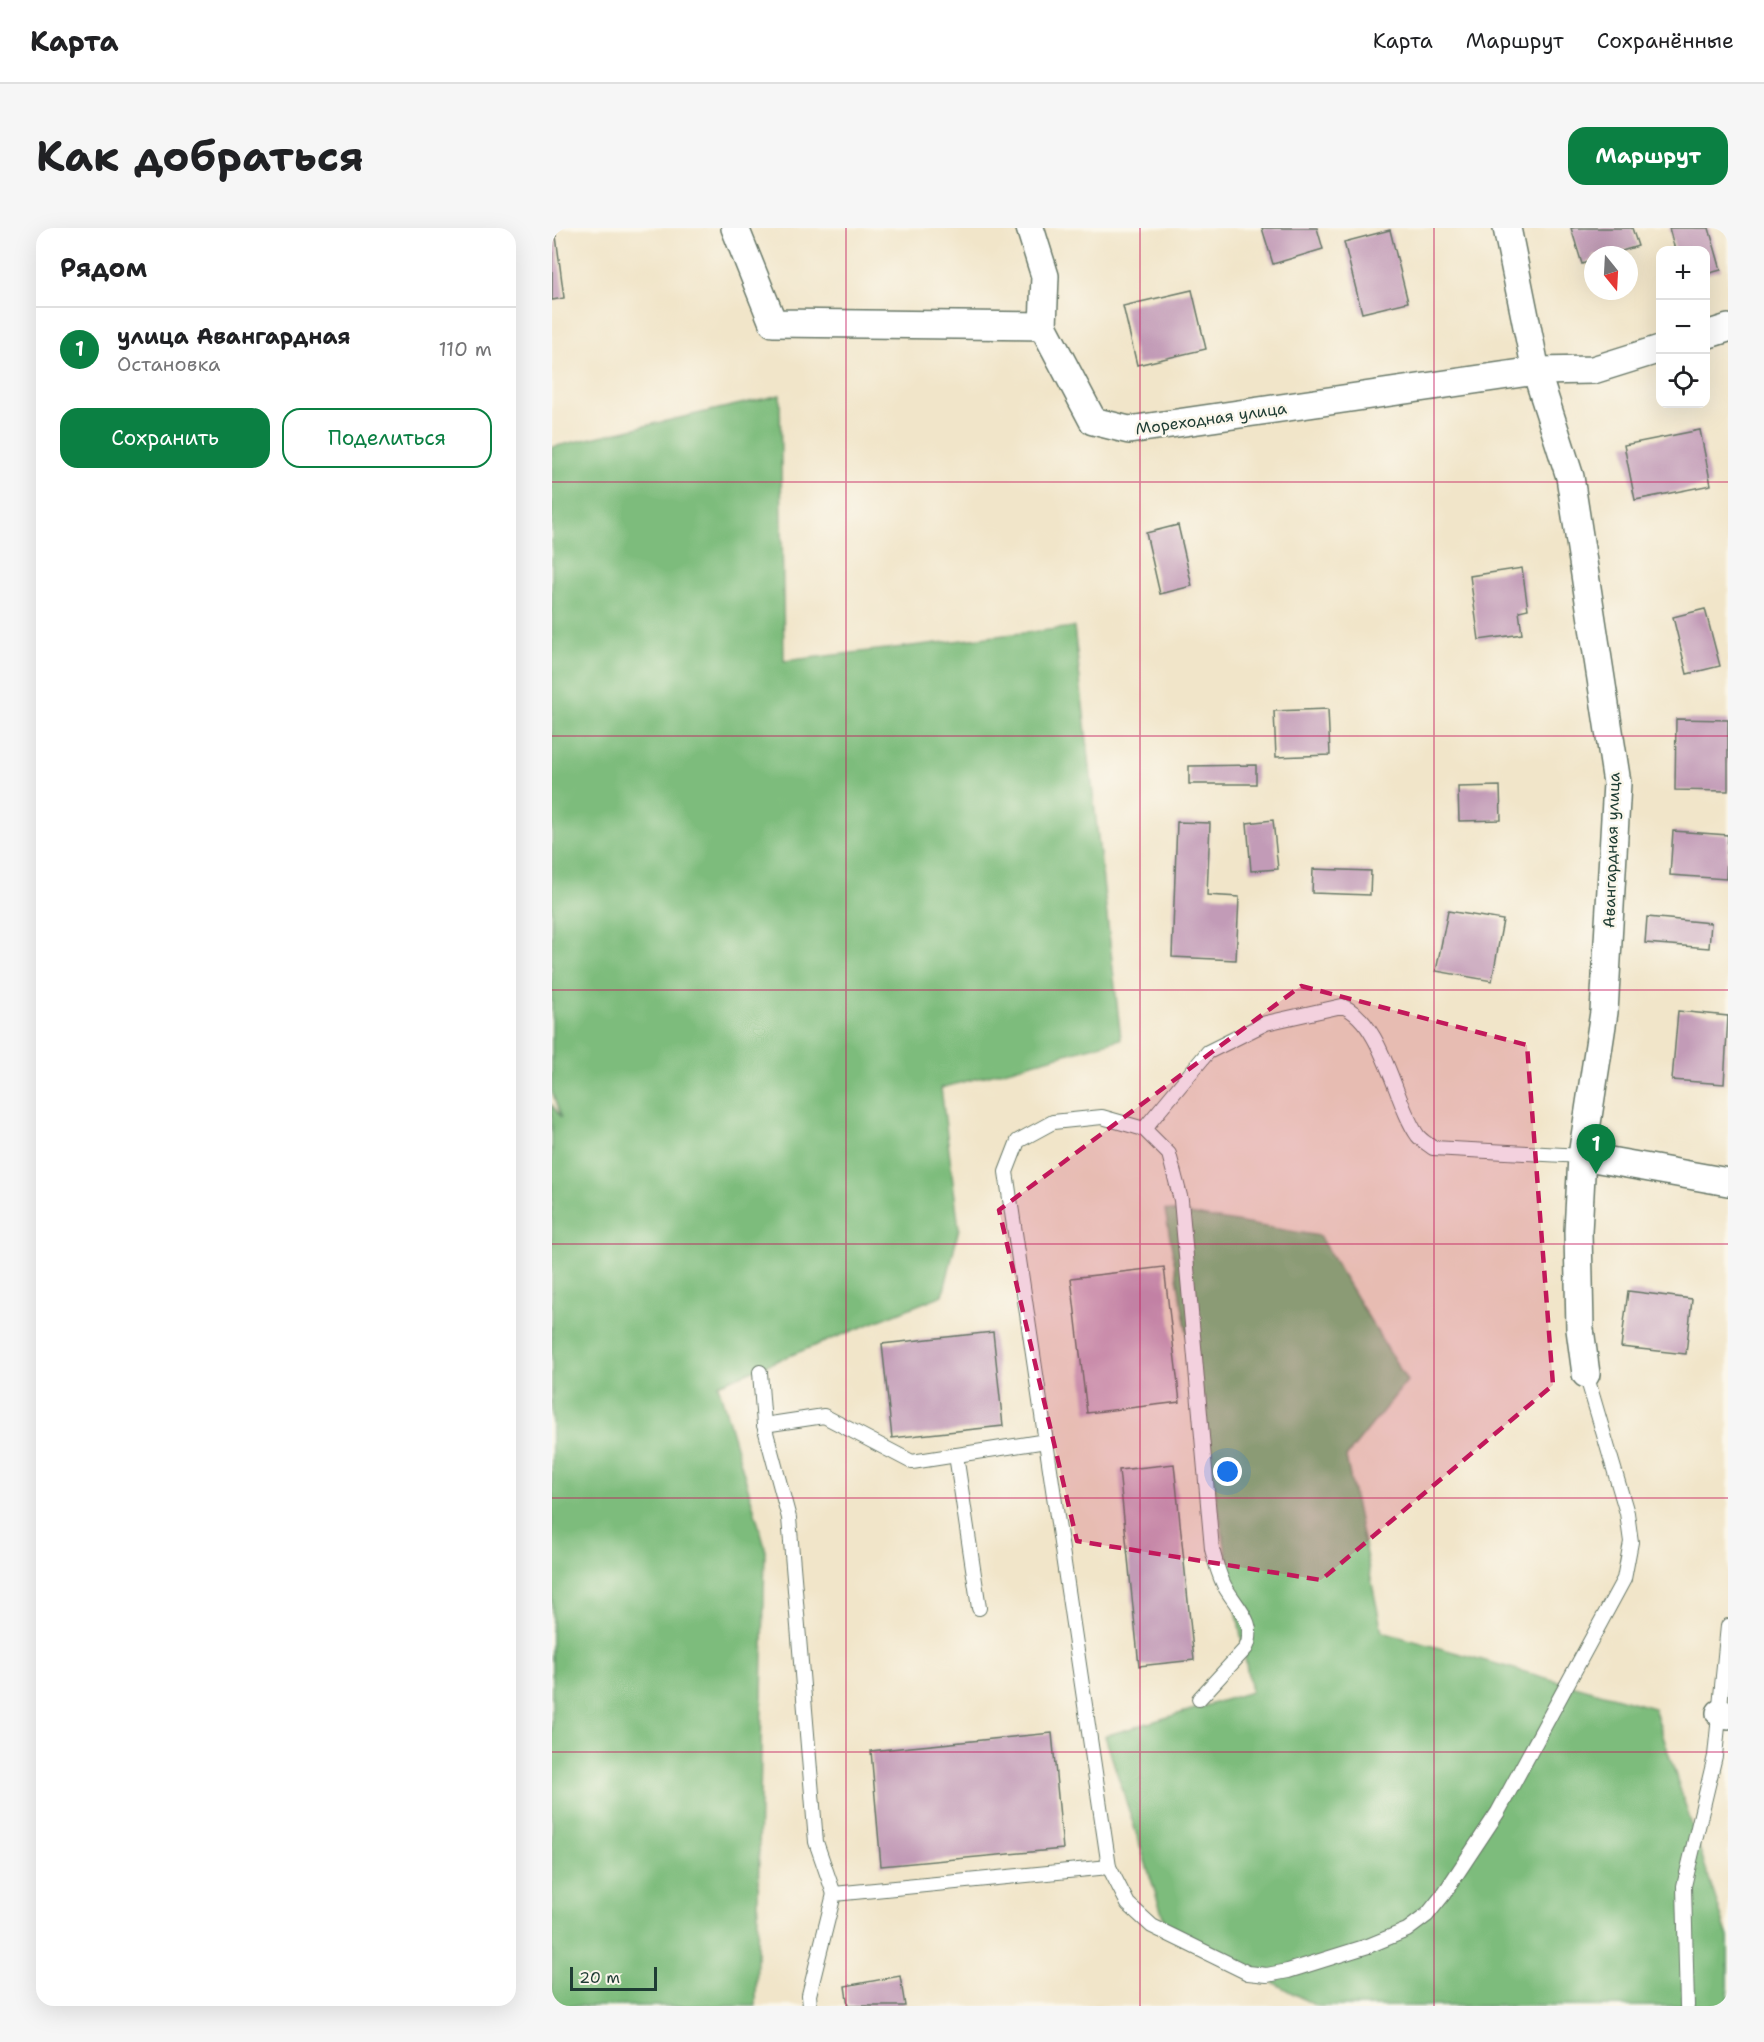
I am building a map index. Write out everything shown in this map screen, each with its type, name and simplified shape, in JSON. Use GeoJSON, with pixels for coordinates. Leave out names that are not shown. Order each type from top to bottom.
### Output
{"type":"FeatureCollection","features":[{"type":"Feature","properties":{"kind":"street"},"geometry":{"type":"LineString","coordinates":[[735,228],[773,323],[1042,326],[1045,276],[1030,228]]}},
{"type":"Feature","properties":{"kind":"street","name":"Авангардная улица"},"geometry":{"type":"LineString","coordinates":[[1507,228],[1536,371],[1570,477],[1617,783],[1604,1012],[1582,1156],[1578,1232],[1580,1329],[1587,1374]]}},
{"type":"Feature","properties":{"kind":"street","name":"Мореходная улица"},"geometry":{"type":"LineString","coordinates":[[1042,326],[1093,421],[1129,430],[1536,371],[1593,370],[1656,350]]}},
{"type":"Feature","properties":{"kind":"street"},"geometry":{"type":"LineString","coordinates":[[1710,334],[1728,328]]}},
{"type":"Feature","properties":{"kind":"street"},"geometry":{"type":"LineString","coordinates":[[1582,1156],[1728,1182]]}},
{"type":"Feature","properties":{"kind":"lane"},"geometry":{"type":"LineString","coordinates":[[1144,1129],[1208,1052],[1266,1023],[1342,1006],[1353,1010],[1362,1022],[1389,1067],[1419,1137],[1433,1148],[1582,1156]]}},
{"type":"Feature","properties":{"kind":"lane"},"geometry":{"type":"LineString","coordinates":[[1199,1699],[1246,1648],[1251,1638],[1250,1629],[1225,1586],[1212,1549],[1181,1200],[1169,1154],[1144,1129],[1102,1117],[1053,1122],[1018,1142],[1006,1172],[1109,1868],[1128,1904],[1152,1926],[1248,1973],[1267,1975],[1288,1971],[1368,1946],[1407,1930],[1427,1915],[1498,1812],[1624,1579],[1631,1542],[1627,1513],[1587,1374]]}},
{"type":"Feature","properties":{"kind":"lane"},"geometry":{"type":"LineString","coordinates":[[760,1372],[764,1425],[789,1518],[816,1842],[834,1894],[809,1995],[810,2006]]}},
{"type":"Feature","properties":{"kind":"lane"},"geometry":{"type":"LineString","coordinates":[[764,1425],[824,1416],[912,1462],[1046,1441]]}},
{"type":"Feature","properties":{"kind":"lane"},"geometry":{"type":"LineString","coordinates":[[956,1455],[979,1608]]}},
{"type":"Feature","properties":{"kind":"lane"},"geometry":{"type":"LineString","coordinates":[[1687,2006],[1684,1886],[1724,1714],[1728,1626]]}},
{"type":"Feature","properties":{"kind":"lane"},"geometry":{"type":"LineString","coordinates":[[834,1894],[1109,1868]]}},
{"type":"Feature","properties":{"kind":"highlighted area"},"geometry":{"type":"Polygon","coordinates":[[[1301,986],[1527,1045],[1553,1385],[1321,1580],[1077,1541],[999,1210],[1301,986]]]}},
{"type":"Feature","properties":{"kind":"green space"},"geometry":{"type":"Polygon","coordinates":[[[780,395],[784,661],[1074,627],[1121,1039],[941,1088],[959,1228],[943,1295],[718,1384],[765,1547],[756,2006],[552,2006],[552,1105],[561,1118],[552,1091],[552,447],[780,395]]]}},
{"type":"Feature","properties":{"kind":"green space"},"geometry":{"type":"Polygon","coordinates":[[[1165,1210],[1319,1236],[1407,1381],[1346,1457],[1382,1632],[1654,1708],[1728,1937],[1728,2006],[1316,2006],[1165,1923],[1105,1736],[1251,1692],[1165,1210]]]}},
{"type":"Feature","properties":{"kind":"building"},"geometry":{"type":"Polygon","coordinates":[[[552,228],[555,228],[564,298],[552,300],[552,228]]]}},
{"type":"Feature","properties":{"kind":"building"},"geometry":{"type":"Polygon","coordinates":[[[1262,228],[1317,228],[1323,249],[1273,264],[1262,228]]]}},
{"type":"Feature","properties":{"kind":"building"},"geometry":{"type":"Polygon","coordinates":[[[1571,228],[1632,228],[1638,246],[1584,246],[1584,263],[1582,264],[1571,228]]]}},
{"type":"Feature","properties":{"kind":"building"},"geometry":{"type":"Polygon","coordinates":[[[1669,228],[1709,228],[1721,270],[1710,273],[1710,246],[1674,246],[1669,228]]]}},
{"type":"Feature","properties":{"kind":"building"},"geometry":{"type":"Polygon","coordinates":[[[1390,230],[1408,302],[1362,313],[1344,242],[1390,230]]]}},
{"type":"Feature","properties":{"kind":"building"},"geometry":{"type":"Polygon","coordinates":[[[1192,290],[1206,349],[1137,365],[1123,306],[1192,290]]]}},
{"type":"Feature","properties":{"kind":"building"},"geometry":{"type":"Polygon","coordinates":[[[1700,430],[1711,485],[1635,500],[1624,445],[1700,430]]]}},
{"type":"Feature","properties":{"kind":"building"},"geometry":{"type":"Polygon","coordinates":[[[1178,525],[1192,586],[1160,594],[1146,533],[1178,525]]]}},
{"type":"Feature","properties":{"kind":"building"},"geometry":{"type":"Polygon","coordinates":[[[1522,568],[1528,609],[1519,611],[1522,634],[1479,640],[1470,576],[1522,568]]]}},
{"type":"Feature","properties":{"kind":"building"},"geometry":{"type":"Polygon","coordinates":[[[1705,609],[1720,666],[1687,674],[1673,617],[1705,609]]]}},
{"type":"Feature","properties":{"kind":"building"},"geometry":{"type":"Polygon","coordinates":[[[1328,709],[1330,755],[1276,757],[1274,711],[1328,709]]]}},
{"type":"Feature","properties":{"kind":"building"},"geometry":{"type":"Polygon","coordinates":[[[1676,719],[1728,720],[1728,791],[1675,790],[1676,719]]]}},
{"type":"Feature","properties":{"kind":"building"},"geometry":{"type":"Polygon","coordinates":[[[1256,765],[1256,784],[1189,784],[1189,766],[1256,765]]]}},
{"type":"Feature","properties":{"kind":"building"},"geometry":{"type":"Polygon","coordinates":[[[1500,786],[1501,820],[1459,821],[1458,787],[1500,786]]]}},
{"type":"Feature","properties":{"kind":"building"},"geometry":{"type":"Polygon","coordinates":[[[1273,820],[1278,869],[1251,871],[1247,823],[1273,820]]]}},
{"type":"Feature","properties":{"kind":"building"},"geometry":{"type":"Polygon","coordinates":[[[1177,822],[1210,823],[1207,895],[1239,897],[1236,960],[1172,957],[1177,822]]]}},
{"type":"Feature","properties":{"kind":"building"},"geometry":{"type":"Polygon","coordinates":[[[1673,831],[1728,835],[1726,879],[1670,875],[1673,831]]]}},
{"type":"Feature","properties":{"kind":"building"},"geometry":{"type":"Polygon","coordinates":[[[1313,869],[1371,871],[1370,895],[1312,893],[1313,869]]]}},
{"type":"Feature","properties":{"kind":"building"},"geometry":{"type":"Polygon","coordinates":[[[1448,911],[1503,920],[1492,981],[1436,971],[1448,911]]]}},
{"type":"Feature","properties":{"kind":"building"},"geometry":{"type":"Polygon","coordinates":[[[1647,917],[1711,923],[1709,948],[1645,943],[1647,917]]]}},
{"type":"Feature","properties":{"kind":"building"},"geometry":{"type":"Polygon","coordinates":[[[1678,1011],[1728,1016],[1724,1084],[1672,1080],[1678,1011]]]}},
{"type":"Feature","properties":{"kind":"building"},"geometry":{"type":"Polygon","coordinates":[[[1164,1267],[1180,1402],[1087,1413],[1071,1278],[1164,1267]]]}},
{"type":"Feature","properties":{"kind":"building"},"geometry":{"type":"Polygon","coordinates":[[[1628,1291],[1692,1299],[1686,1354],[1621,1347],[1628,1291]]]}},
{"type":"Feature","properties":{"kind":"building"},"geometry":{"type":"Polygon","coordinates":[[[993,1332],[1003,1426],[892,1438],[882,1344],[993,1332]]]}},
{"type":"Feature","properties":{"kind":"building"},"geometry":{"type":"Polygon","coordinates":[[[1174,1464],[1194,1660],[1139,1666],[1119,1470],[1174,1464]]]}},
{"type":"Feature","properties":{"kind":"building"},"geometry":{"type":"Polygon","coordinates":[[[1052,1733],[1063,1849],[881,1866],[871,1751],[1052,1733]]]}},
{"type":"Feature","properties":{"kind":"building"},"geometry":{"type":"Polygon","coordinates":[[[900,1976],[905,2006],[848,2006],[845,1986],[900,1976]]]}},
{"type":"Feature","properties":{"kind":"place","name":"улица Авангардная"},"geometry":{"type":"Point","coordinates":[1596,1174]}}]}
